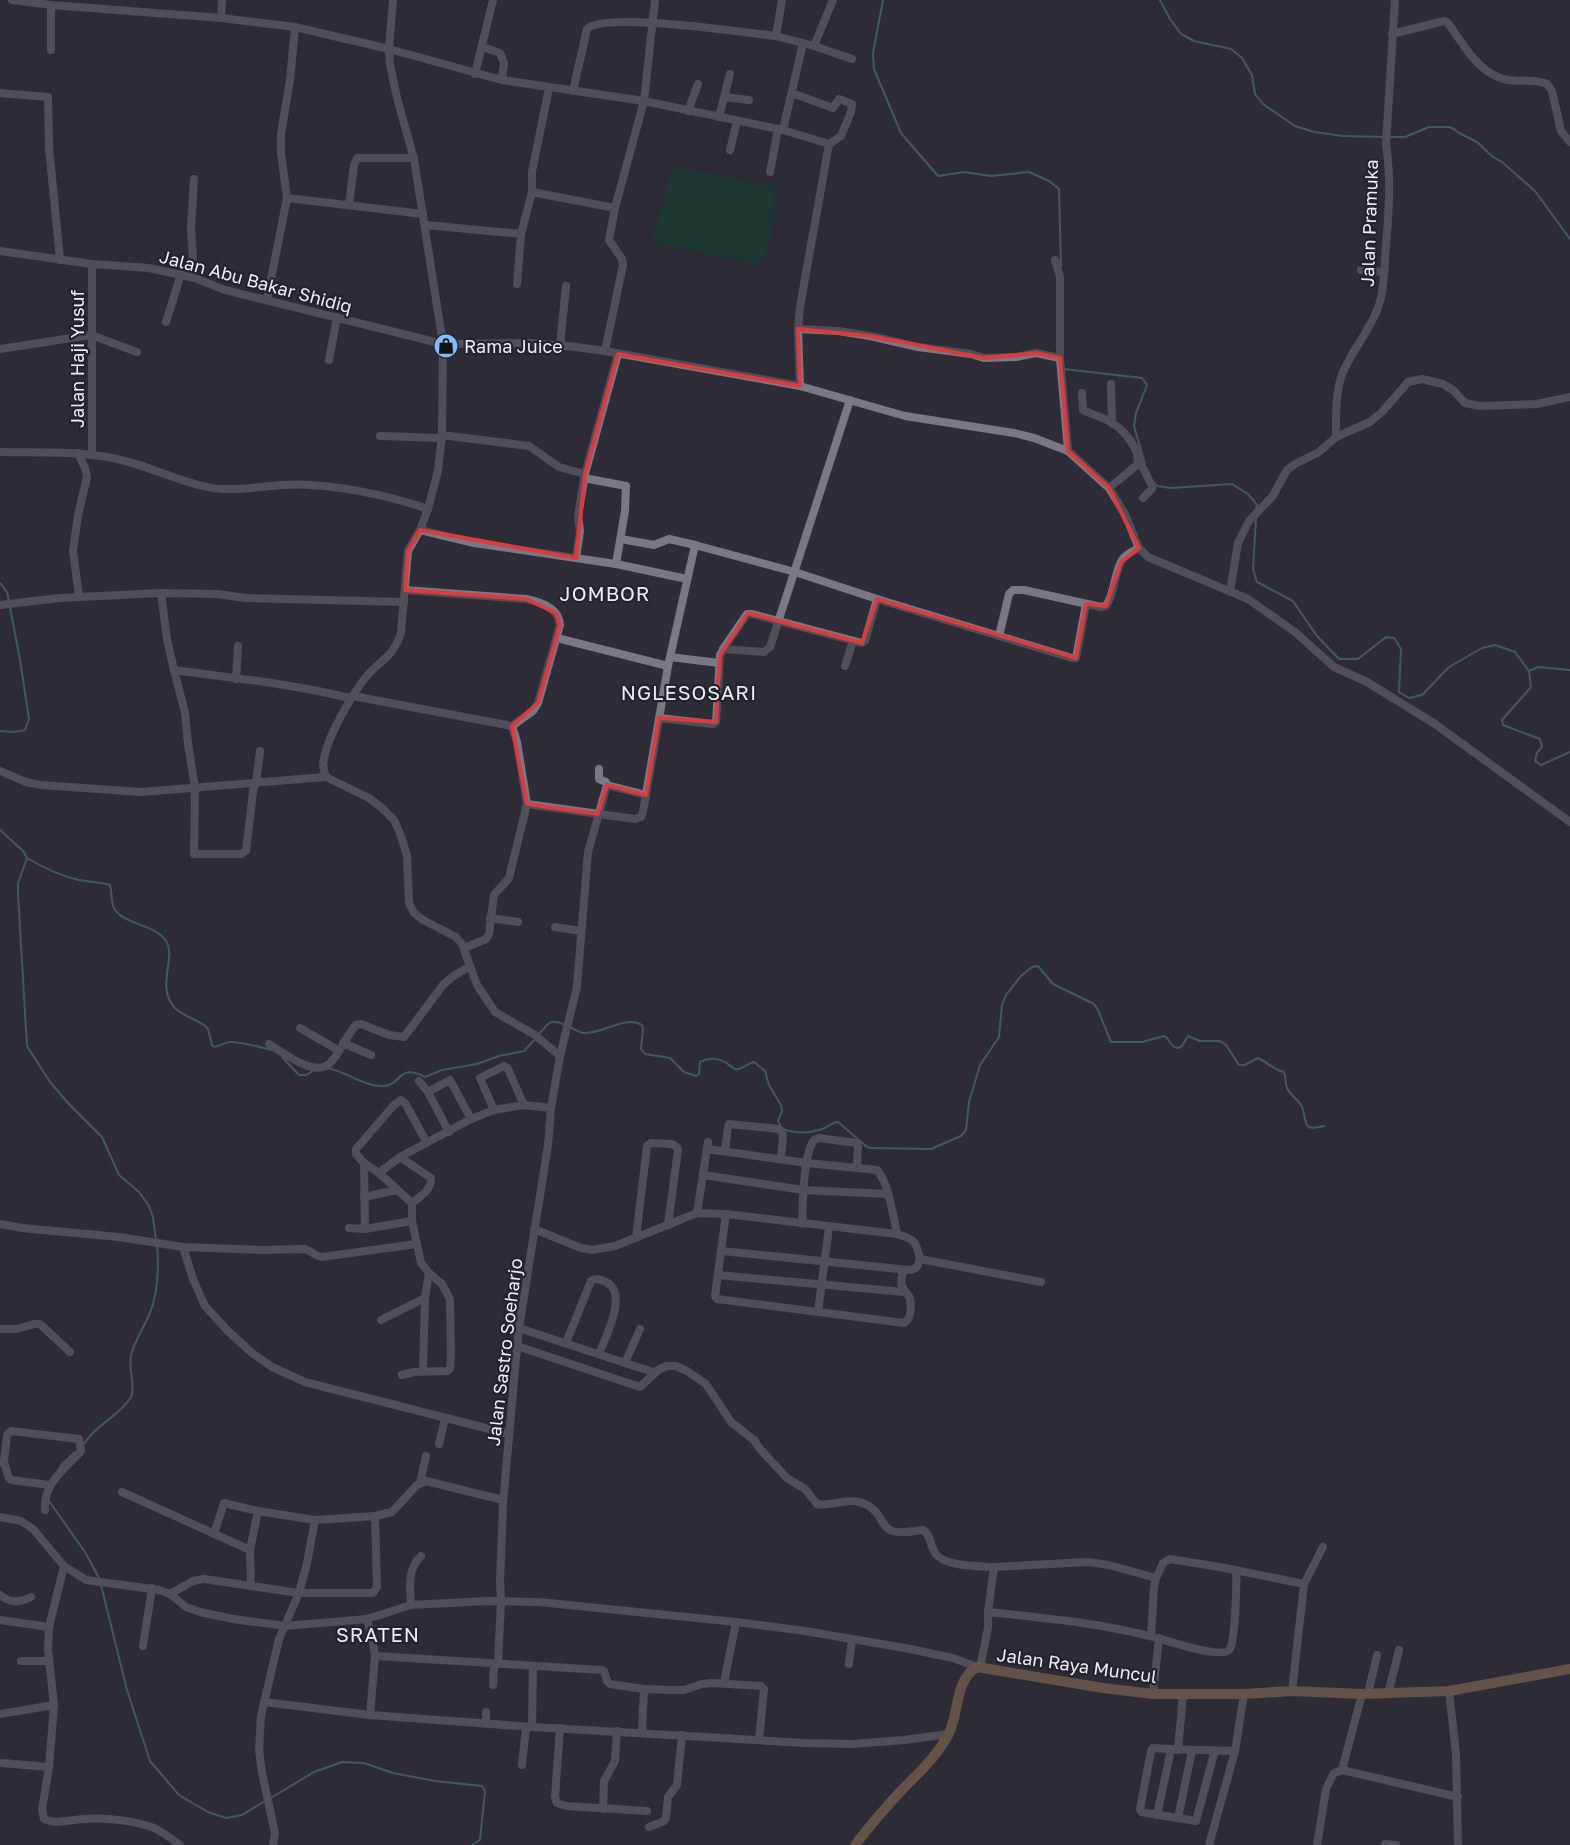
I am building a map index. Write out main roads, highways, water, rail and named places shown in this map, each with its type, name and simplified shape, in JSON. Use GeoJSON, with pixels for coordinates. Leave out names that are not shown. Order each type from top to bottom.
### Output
{"type":"FeatureCollection","features":[{"type":"Feature","properties":{"kind":"main road","name":"Jalan Raya Muncul"},"geometry":{"type":"LineString","coordinates":[[855,1845],[885,1808],[938,1751],[949,1734],[968,1674],[979,1667],[1103,1688],[1153,1694],[1244,1694],[1292,1691],[1365,1694],[1449,1692],[1570,1669]]}},
{"type":"Feature","properties":{"kind":"waterway"},"geometry":{"type":"LineString","coordinates":[[883,0],[873,53],[874,69],[901,133],[938,176],[964,172],[991,176],[1029,172],[1049,181],[1059,189],[1061,266]]}},
{"type":"Feature","properties":{"kind":"waterway"},"geometry":{"type":"LineString","coordinates":[[1160,0],[1181,34],[1194,41],[1231,49],[1242,58],[1252,75],[1255,94],[1263,104],[1295,126],[1314,132],[1343,136],[1385,137]]}},
{"type":"Feature","properties":{"kind":"waterway"},"geometry":{"type":"LineString","coordinates":[[1389,137],[1405,137],[1429,127],[1449,127],[1454,129],[1477,142],[1535,191],[1570,239]]}},
{"type":"Feature","properties":{"kind":"waterway"},"geometry":{"type":"LineString","coordinates":[[1064,369],[1142,378],[1147,385],[1136,413],[1134,426],[1145,464]]}},
{"type":"Feature","properties":{"kind":"waterway"},"geometry":{"type":"LineString","coordinates":[[1154,483],[1157,486],[1171,488],[1232,484],[1248,494],[1257,505],[1256,508]]}},
{"type":"Feature","properties":{"kind":"waterway"},"geometry":{"type":"LineString","coordinates":[[1256,518],[1253,569],[1257,582],[1293,601],[1317,636],[1339,659],[1358,659],[1386,637],[1394,638],[1401,649],[1399,692],[1409,698],[1422,695],[1449,667],[1482,648],[1495,645],[1515,652],[1529,671],[1531,687],[1502,720],[1503,725],[1540,739],[1542,747],[1537,753],[1535,761],[1541,765],[1570,752]]}},
{"type":"Feature","properties":{"kind":"waterway"},"geometry":{"type":"LineString","coordinates":[[0,583],[7,592],[9,602]]}},
{"type":"Feature","properties":{"kind":"waterway"},"geometry":{"type":"LineString","coordinates":[[0,731],[14,732],[25,730],[29,719],[10,607]]}},
{"type":"Feature","properties":{"kind":"waterway"},"geometry":{"type":"LineString","coordinates":[[1529,671],[1538,667],[1570,670]]}},
{"type":"Feature","properties":{"kind":"waterway"},"geometry":{"type":"LineString","coordinates":[[0,830],[23,851],[27,858],[18,883],[27,1046],[50,1082],[102,1137],[119,1175],[139,1192],[149,1206],[153,1217],[156,1240]]}},
{"type":"Feature","properties":{"kind":"waterway"},"geometry":{"type":"LineString","coordinates":[[27,858],[65,876],[110,885],[113,906],[118,914],[161,935],[169,948],[166,982],[169,1000],[178,1011],[208,1029],[212,1045],[215,1047],[228,1042],[235,1042],[272,1050]]}},
{"type":"Feature","properties":{"kind":"waterway"},"geometry":{"type":"LineString","coordinates":[[570,1027],[578,1032],[591,1033],[621,1023],[628,1022],[642,1025],[641,1049],[645,1054],[670,1058],[684,1072],[696,1076],[699,1074],[700,1062],[707,1059],[722,1060],[734,1069],[742,1068],[754,1062],[765,1071],[769,1085],[781,1105],[782,1111],[778,1121],[782,1129],[809,1132],[838,1122],[867,1147],[931,1149],[961,1136],[966,1130],[969,1102],[980,1065],[999,1037],[1002,1005],[1006,995],[1021,976],[1032,967],[1038,966],[1053,984],[1094,1004],[1111,1042],[1142,1042],[1164,1036],[1175,1048],[1178,1048],[1182,1046],[1188,1036],[1200,1041],[1220,1041],[1226,1045],[1239,1065],[1245,1065],[1258,1058],[1277,1070],[1284,1072],[1287,1088],[1302,1107],[1307,1125],[1312,1128],[1324,1126]]}},
{"type":"Feature","properties":{"kind":"waterway"},"geometry":{"type":"LineString","coordinates":[[539,1034],[550,1023],[556,1022],[565,1025]]}},
{"type":"Feature","properties":{"kind":"waterway"},"geometry":{"type":"LineString","coordinates":[[327,1068],[362,1082],[383,1086],[389,1085],[409,1072],[425,1077],[442,1070],[477,1064],[499,1056],[524,1051],[536,1038]]}},
{"type":"Feature","properties":{"kind":"waterway"},"geometry":{"type":"LineString","coordinates":[[282,1057],[299,1075],[306,1075],[313,1071]]}},
{"type":"Feature","properties":{"kind":"waterway"},"geometry":{"type":"LineString","coordinates":[[82,1446],[95,1431],[124,1407],[131,1397],[133,1388],[130,1360],[155,1297],[158,1270],[157,1244]]}},
{"type":"Feature","properties":{"kind":"waterway"},"geometry":{"type":"LineString","coordinates":[[58,1470],[75,1452]]}},
{"type":"Feature","properties":{"kind":"waterway"},"geometry":{"type":"LineString","coordinates":[[49,1501],[85,1552],[100,1580]]}},
{"type":"Feature","properties":{"kind":"waterway"},"geometry":{"type":"LineString","coordinates":[[101,1585],[127,1690],[150,1761],[179,1795],[208,1812],[226,1818],[242,1815],[265,1801]]}},
{"type":"Feature","properties":{"kind":"waterway"},"geometry":{"type":"LineString","coordinates":[[269,1799],[314,1772],[342,1762],[364,1763],[393,1773],[435,1781],[482,1786],[485,1791],[480,1840],[472,1845]]}},
{"type":"Feature","properties":{"kind":"place","name":"Rama Juice"},"geometry":{"type":"Point","coordinates":[446,346]}},
{"type":"Feature","properties":{"kind":"district","name":"JOMBOR"},"geometry":{"type":"Point","coordinates":[605,593]}},
{"type":"Feature","properties":{"kind":"district","name":"NGLESOSARI"},"geometry":{"type":"Point","coordinates":[689,692]}},
{"type":"Feature","properties":{"kind":"district","name":"SRATEN"},"geometry":{"type":"Point","coordinates":[378,1634]}}]}
